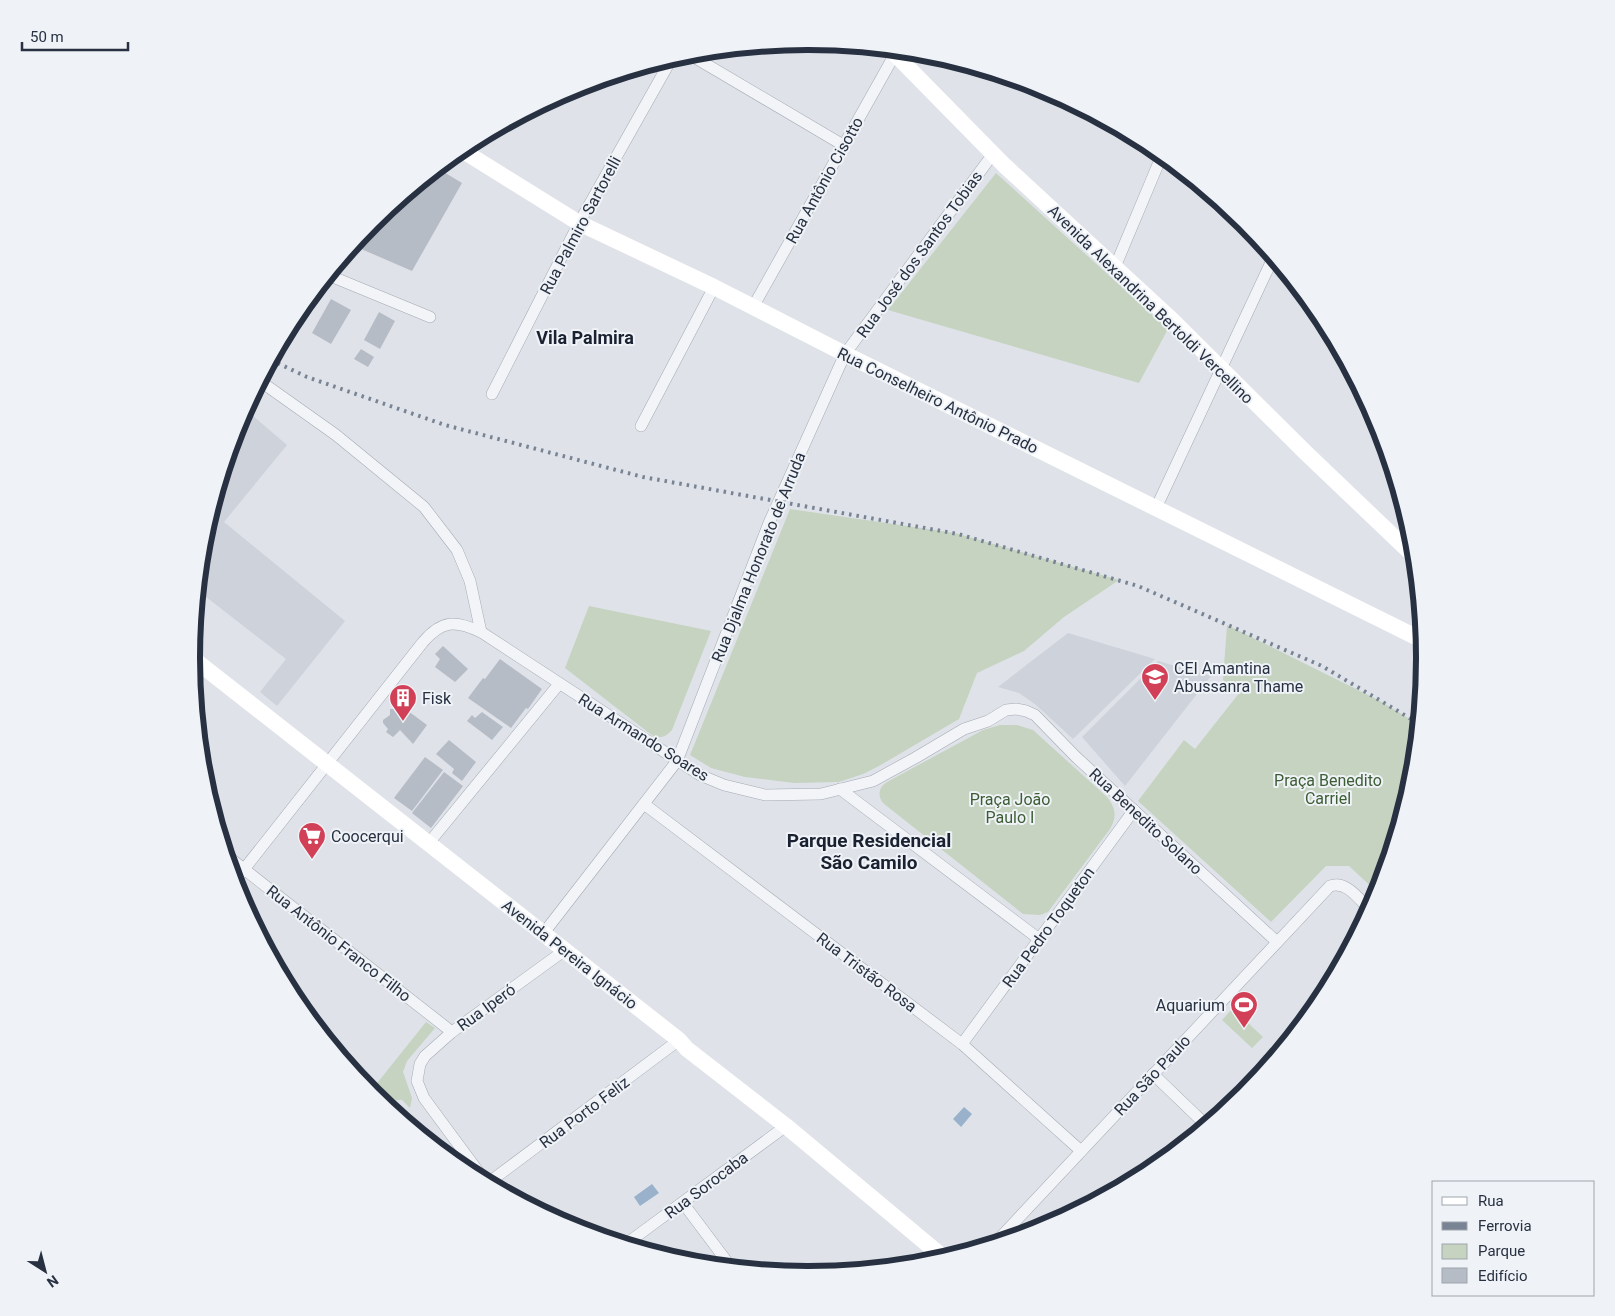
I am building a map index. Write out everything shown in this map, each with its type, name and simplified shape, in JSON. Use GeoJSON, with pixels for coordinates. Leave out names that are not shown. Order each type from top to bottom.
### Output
{"type":"FeatureCollection","features":[{"type":"Feature","properties":{"kind":"main road","name":"Avenida Alexandrina Bertoldi Vercellino"},"geometry":{"type":"LineString","coordinates":[[898,57],[993,154],[1116,267],[1405,548]]}},
{"type":"Feature","properties":{"kind":"main road","name":"Rua Conselheiro Antônio Prado"},"geometry":{"type":"LineString","coordinates":[[468,154],[579,223],[714,287],[845,354],[1415,636]]}},
{"type":"Feature","properties":{"kind":"main road","name":"Avenida Pereira Ignácio"},"geometry":{"type":"LineString","coordinates":[[200,664],[680,1040],[687,1049],[786,1126],[936,1252]]}},
{"type":"Feature","properties":{"kind":"street","name":"Rua Antônio Cisotto"},"geometry":{"type":"LineString","coordinates":[[753,307],[891,56]]}},
{"type":"Feature","properties":{"kind":"street"},"geometry":{"type":"LineString","coordinates":[[699,60],[843,145]]}},
{"type":"Feature","properties":{"kind":"street","name":"Rua Palmiro Sartorelli"},"geometry":{"type":"LineString","coordinates":[[492,394],[579,223],[667,67]]}},
{"type":"Feature","properties":{"kind":"street","name":"Rua José dos Santos Tobias"},"geometry":{"type":"LineString","coordinates":[[845,354],[993,154]]}},
{"type":"Feature","properties":{"kind":"street"},"geometry":{"type":"LineString","coordinates":[[1116,267],[1159,162]]}},
{"type":"Feature","properties":{"kind":"street"},"geometry":{"type":"LineString","coordinates":[[1156,508],[1270,264]]}},
{"type":"Feature","properties":{"kind":"street"},"geometry":{"type":"LineString","coordinates":[[334,277],[430,316]]}},
{"type":"Feature","properties":{"kind":"street"},"geometry":{"type":"LineString","coordinates":[[641,426],[714,287]]}},
{"type":"Feature","properties":{"kind":"street","name":"Rua Djalma Honorato de Arruda"},"geometry":{"type":"LineString","coordinates":[[543,934],[677,761],[769,523],[845,354]]}},
{"type":"Feature","properties":{"kind":"street"},"geometry":{"type":"LineString","coordinates":[[265,384],[336,436],[424,507],[457,550],[470,580],[481,632]]}},
{"type":"Feature","properties":{"kind":"street","name":"Rua Armando Soares"},"geometry":{"type":"LineString","coordinates":[[327,764],[432,632],[441,626],[456,624],[468,626],[481,632],[700,775],[724,786],[765,795],[820,794],[873,781],[964,729],[988,721],[1002,712],[1011,709]]}},
{"type":"Feature","properties":{"kind":"street"},"geometry":{"type":"LineString","coordinates":[[428,844],[559,684]]}},
{"type":"Feature","properties":{"kind":"street","name":"Rua Benedito Solano"},"geometry":{"type":"LineString","coordinates":[[1011,709],[1020,709],[1035,715],[1064,746],[1277,942]]}},
{"type":"Feature","properties":{"kind":"street"},"geometry":{"type":"LineString","coordinates":[[240,874],[327,764]]}},
{"type":"Feature","properties":{"kind":"street"},"geometry":{"type":"LineString","coordinates":[[840,789],[1039,939]]}},
{"type":"Feature","properties":{"kind":"street","name":"Rua Tristão Rosa"},"geometry":{"type":"LineString","coordinates":[[644,804],[962,1044],[1081,1151]]}},
{"type":"Feature","properties":{"kind":"street","name":"Rua Pedro Toqueton"},"geometry":{"type":"LineString","coordinates":[[962,1044],[1134,810]]}},
{"type":"Feature","properties":{"kind":"street","name":"Rua Antônio Franco Filho"},"geometry":{"type":"LineString","coordinates":[[235,862],[452,1032]]}},
{"type":"Feature","properties":{"kind":"street","name":"Rua São Paulo"},"geometry":{"type":"LineString","coordinates":[[1002,1234],[1330,886],[1338,884],[1346,887],[1363,904]]}},
{"type":"Feature","properties":{"kind":"street","name":"Rua Iperó"},"geometry":{"type":"LineString","coordinates":[[476,1168],[424,1098],[417,1081],[418,1073],[425,1056],[452,1032],[565,950]]}},
{"type":"Feature","properties":{"kind":"street","name":"Rua Porto Feliz"},"geometry":{"type":"LineString","coordinates":[[493,1179],[680,1040]]}},
{"type":"Feature","properties":{"kind":"street"},"geometry":{"type":"LineString","coordinates":[[1153,1074],[1201,1121]]}},
{"type":"Feature","properties":{"kind":"street","name":"Rua Sorocaba"},"geometry":{"type":"LineString","coordinates":[[632,1240],[786,1126]]}},
{"type":"Feature","properties":{"kind":"street"},"geometry":{"type":"LineString","coordinates":[[683,1203],[726,1261]]}},
{"type":"Feature","properties":{"kind":"shaded area"},"geometry":{"type":"Polygon","coordinates":[[[251,414],[287,445],[224,522],[345,621],[277,706],[260,692],[286,659],[203,595],[211,539],[220,501],[251,414]]]}},
{"type":"Feature","properties":{"kind":"shaded area"},"geometry":{"type":"Polygon","coordinates":[[[1068,633],[1155,659],[1073,739],[1036,705],[1019,693],[998,687],[1068,633]]]}},
{"type":"Feature","properties":{"kind":"shaded area","name":"CEI Amantina Abussanra Thame"},"geometry":{"type":"Polygon","coordinates":[[[1158,661],[1211,676],[1125,786],[1082,737],[1158,661]]]}},
{"type":"Feature","properties":{"kind":"green space"},"geometry":{"type":"Polygon","coordinates":[[[996,173],[1168,329],[1139,383],[888,310],[996,173]]]}},
{"type":"Feature","properties":{"kind":"green space"},"geometry":{"type":"Polygon","coordinates":[[[790,509],[955,533],[1119,580],[1064,617],[1024,651],[977,673],[959,719],[879,766],[839,782],[794,783],[745,777],[711,768],[690,755],[790,509]]]}},
{"type":"Feature","properties":{"kind":"green space"},"geometry":{"type":"Polygon","coordinates":[[[589,606],[711,631],[672,730],[666,735],[661,737],[653,736],[565,668],[589,606]]]}},
{"type":"Feature","properties":{"kind":"green space","name":"Praça Benedito Carriel"},"geometry":{"type":"Polygon","coordinates":[[[1227,625],[1380,701],[1412,720],[1404,777],[1395,815],[1371,886],[1349,866],[1326,866],[1271,922],[1138,801],[1184,740],[1195,749],[1240,692],[1223,680],[1227,625]]]}},
{"type":"Feature","properties":{"kind":"green space","name":"Praça João Paulo I"},"geometry":{"type":"Polygon","coordinates":[[[1000,725],[1017,725],[1033,730],[1107,797],[1114,809],[1114,820],[1110,829],[1048,912],[1040,915],[1023,914],[883,803],[880,797],[881,789],[887,782],[983,730],[1000,725]]]}},
{"type":"Feature","properties":{"kind":"green space","name":"Aquarium"},"geometry":{"type":"Polygon","coordinates":[[[1234,1007],[1249,1019],[1247,1022],[1263,1037],[1252,1048],[1222,1020],[1234,1007]]]}},
{"type":"Feature","properties":{"kind":"green space"},"geometry":{"type":"Polygon","coordinates":[[[426,1022],[435,1028],[407,1061],[403,1072],[412,1098],[410,1108],[402,1100],[393,1102],[375,1085],[426,1022]]]}},
{"type":"Feature","properties":{"kind":"water"},"geometry":{"type":"Polygon","coordinates":[[[964,1107],[972,1114],[961,1127],[953,1119],[964,1107]]]}},
{"type":"Feature","properties":{"kind":"water"},"geometry":{"type":"Polygon","coordinates":[[[652,1184],[659,1193],[640,1206],[634,1197],[652,1184]]]}},
{"type":"Feature","properties":{"kind":"building"},"geometry":{"type":"Polygon","coordinates":[[[443,172],[462,183],[412,271],[359,248],[407,201],[443,172]]]}},
{"type":"Feature","properties":{"kind":"building"},"geometry":{"type":"Polygon","coordinates":[[[331,299],[351,310],[331,344],[312,333],[331,299]]]}},
{"type":"Feature","properties":{"kind":"building"},"geometry":{"type":"Polygon","coordinates":[[[379,312],[395,321],[380,349],[364,340],[379,312]]]}},
{"type":"Feature","properties":{"kind":"building"},"geometry":{"type":"Polygon","coordinates":[[[361,349],[374,357],[368,367],[354,359],[361,349]]]}},
{"type":"Feature","properties":{"kind":"building"},"geometry":{"type":"Polygon","coordinates":[[[443,646],[468,669],[455,682],[435,667],[440,659],[435,654],[443,646]]]}},
{"type":"Feature","properties":{"kind":"building"},"geometry":{"type":"Polygon","coordinates":[[[500,659],[542,689],[511,728],[468,698],[500,659]]]}},
{"type":"Feature","properties":{"kind":"building","name":"Fisk"},"geometry":{"type":"Polygon","coordinates":[[[396,702],[427,725],[413,744],[400,730],[393,737],[386,732],[388,729],[383,720],[390,715],[390,709],[395,709],[396,702]]]}},
{"type":"Feature","properties":{"kind":"building"},"geometry":{"type":"Polygon","coordinates":[[[482,712],[503,727],[492,740],[467,721],[472,715],[475,718],[482,712]]]}},
{"type":"Feature","properties":{"kind":"building"},"geometry":{"type":"Polygon","coordinates":[[[449,740],[476,762],[462,781],[452,773],[454,769],[436,754],[449,740]]]}},
{"type":"Feature","properties":{"kind":"building"},"geometry":{"type":"Polygon","coordinates":[[[425,757],[443,770],[412,811],[394,798],[425,757]]]}},
{"type":"Feature","properties":{"kind":"building"},"geometry":{"type":"Polygon","coordinates":[[[444,772],[463,786],[431,828],[412,813],[444,772]]]}},
{"type":"Feature","properties":{"kind":"railway"},"geometry":{"type":"LineString","coordinates":[[276,363],[307,377],[445,425],[643,477],[958,534],[1138,586],[1322,666],[1412,719]]}},
{"type":"Feature","properties":{"kind":"place","name":"CEI Amantina Abussanra Thame"},"geometry":{"type":"Point","coordinates":[1155,701]}},
{"type":"Feature","properties":{"kind":"place","name":"Fisk"},"geometry":{"type":"Point","coordinates":[403,722]}},
{"type":"Feature","properties":{"kind":"place","name":"Coocerqui"},"geometry":{"type":"Point","coordinates":[312,860]}},
{"type":"Feature","properties":{"kind":"place","name":"Aquarium"},"geometry":{"type":"Point","coordinates":[1244,1029]}},
{"type":"Feature","properties":{"kind":"district","name":"Vila Palmira"},"geometry":{"type":"Point","coordinates":[585,338]}},
{"type":"Feature","properties":{"kind":"district","name":"Parque Residencial São Camilo"},"geometry":{"type":"Point","coordinates":[869,851]}}]}
